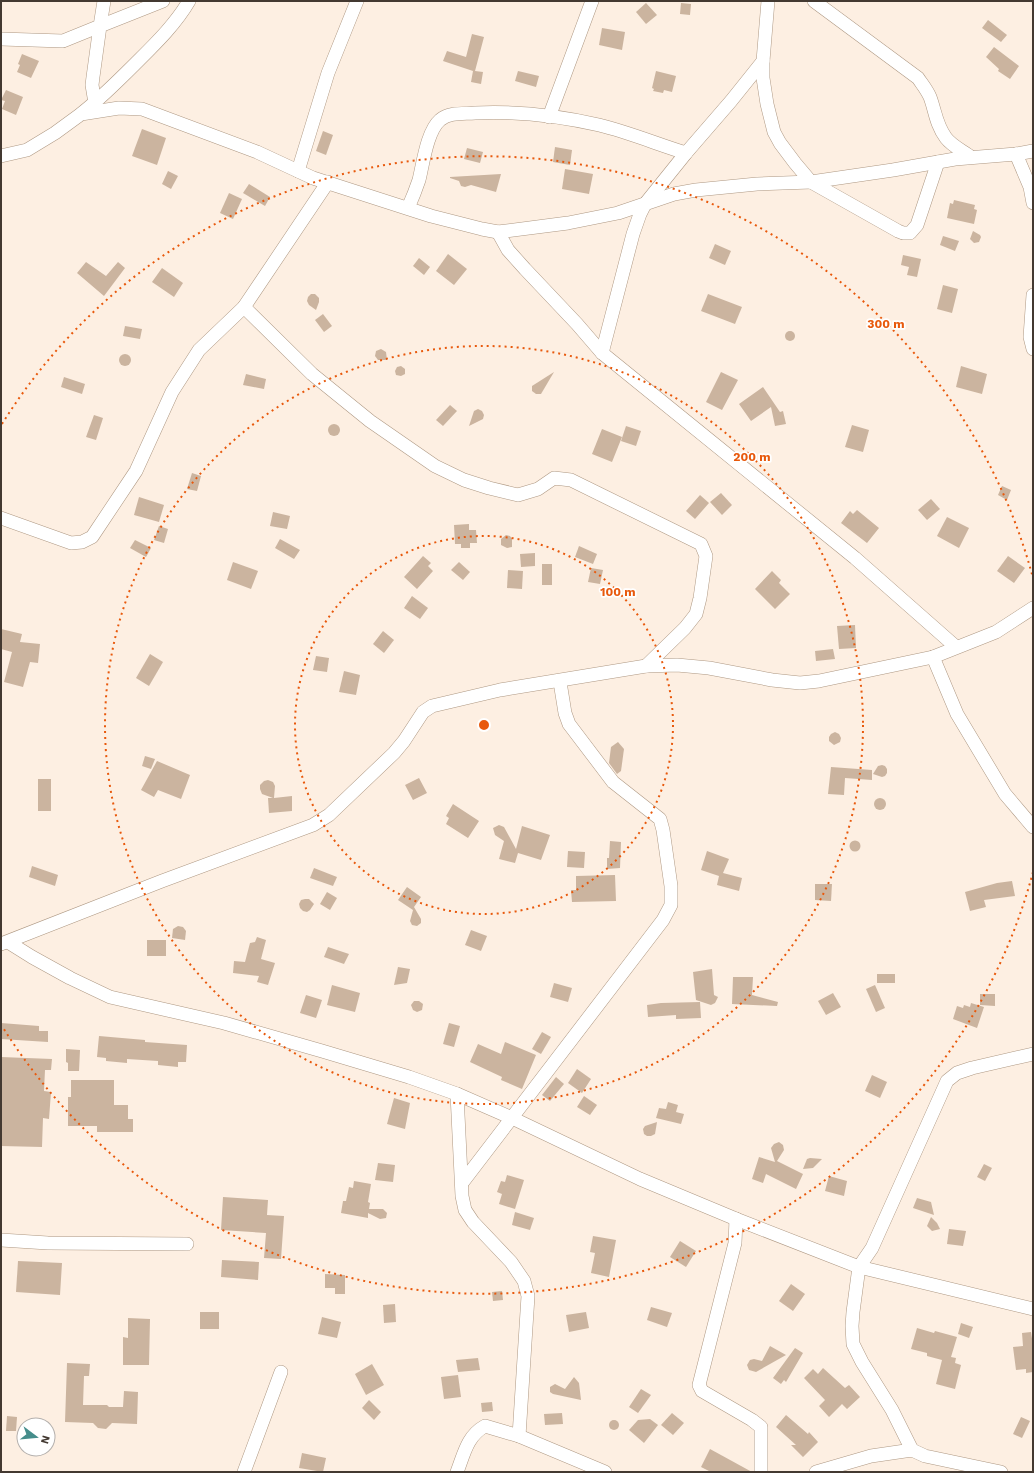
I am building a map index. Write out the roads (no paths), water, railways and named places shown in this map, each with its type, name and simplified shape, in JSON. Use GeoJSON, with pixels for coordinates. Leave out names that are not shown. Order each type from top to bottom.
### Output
{"type":"FeatureCollection","features":[{"type":"Feature","properties":{"kind":"street"},"geometry":{"type":"LineString","coordinates":[[95,103],[92,85],[104,1]]}},
{"type":"Feature","properties":{"kind":"street"},"geometry":{"type":"LineString","coordinates":[[1,39],[63,41],[163,1]]}},
{"type":"Feature","properties":{"kind":"street"},"geometry":{"type":"LineString","coordinates":[[1,156],[27,150],[55,133],[95,103],[153,47],[179,16],[189,1]]}},
{"type":"Feature","properties":{"kind":"street"},"geometry":{"type":"LineString","coordinates":[[298,171],[328,73],[357,1]]}},
{"type":"Feature","properties":{"kind":"street"},"geometry":{"type":"LineString","coordinates":[[550,117],[592,1]]}},
{"type":"Feature","properties":{"kind":"street"},"geometry":{"type":"LineString","coordinates":[[768,1],[763,61],[763,78],[767,104],[774,132],[780,143],[811,182],[898,231],[910,234],[917,225],[938,162]]}},
{"type":"Feature","properties":{"kind":"street"},"geometry":{"type":"LineString","coordinates":[[814,1],[918,78],[930,97],[940,128],[946,138],[971,157]]}},
{"type":"Feature","properties":{"kind":"street"},"geometry":{"type":"LineString","coordinates":[[602,353],[633,234],[645,204],[686,153],[731,102],[763,61]]}},
{"type":"Feature","properties":{"kind":"street"},"geometry":{"type":"LineString","coordinates":[[81,114],[119,108],[142,109],[257,152],[298,171],[328,182],[408,208],[463,224],[498,232],[568,223],[618,213],[674,194],[696,190],[757,184],[811,182],[971,157],[1016,154],[1033,151]]}},
{"type":"Feature","properties":{"kind":"street"},"geometry":{"type":"LineString","coordinates":[[408,208],[418,182],[433,130],[439,121],[446,116],[455,114],[502,112],[550,117],[600,126],[686,153]]}},
{"type":"Feature","properties":{"kind":"street"},"geometry":{"type":"LineString","coordinates":[[1016,154],[1030,187],[1033,203]]}},
{"type":"Feature","properties":{"kind":"street"},"geometry":{"type":"LineString","coordinates":[[1,518],[71,543],[82,542],[92,537],[136,471],[172,392],[199,350],[244,307],[328,182]]}},
{"type":"Feature","properties":{"kind":"street"},"geometry":{"type":"LineString","coordinates":[[498,232],[508,250],[524,269],[577,324],[602,353],[855,558],[956,647]]}},
{"type":"Feature","properties":{"kind":"street"},"geometry":{"type":"LineString","coordinates":[[1033,295],[1030,337],[1033,349]]}},
{"type":"Feature","properties":{"kind":"street"},"geometry":{"type":"LineString","coordinates":[[244,307],[312,374],[370,421],[435,466],[470,482],[518,495],[538,489],[554,478],[571,480],[701,544],[706,556],[700,598],[696,614],[685,628],[646,666]]}},
{"type":"Feature","properties":{"kind":"street"},"geometry":{"type":"LineString","coordinates":[[5,943],[162,881],[313,825],[329,814],[394,753],[404,741],[423,712],[432,706],[500,690],[560,682],[646,666],[677,665],[709,668],[772,680],[800,683],[819,681],[933,657],[996,632],[1033,608]]}},
{"type":"Feature","properties":{"kind":"street"},"geometry":{"type":"LineString","coordinates":[[933,657],[965,727],[1005,794],[1033,827]]}},
{"type":"Feature","properties":{"kind":"street"},"geometry":{"type":"LineString","coordinates":[[462,1183],[663,920],[670,905],[672,886],[660,819],[613,782],[569,724],[565,713],[560,682]]}},
{"type":"Feature","properties":{"kind":"street"},"geometry":{"type":"LineString","coordinates":[[5,943],[70,978],[110,997],[224,1023],[322,1050],[409,1077],[457,1094],[512,1118],[640,1179],[736,1219],[859,1267],[1033,1309]]}},
{"type":"Feature","properties":{"kind":"street"},"geometry":{"type":"LineString","coordinates":[[912,1450],[892,1410],[862,1362],[853,1344],[853,1312],[859,1267],[872,1248],[947,1081],[957,1073],[972,1068],[1033,1054]]}},
{"type":"Feature","properties":{"kind":"street"},"geometry":{"type":"LineString","coordinates":[[457,1094],[462,1196],[466,1210],[473,1222],[511,1262],[524,1281],[528,1296],[519,1436]]}},
{"type":"Feature","properties":{"kind":"street"},"geometry":{"type":"LineString","coordinates":[[736,1219],[735,1243],[699,1385],[702,1391],[746,1416],[761,1427],[761,1472]]}},
{"type":"Feature","properties":{"kind":"street"},"geometry":{"type":"LineString","coordinates":[[1,1240],[48,1243],[187,1244]]}},
{"type":"Feature","properties":{"kind":"street"},"geometry":{"type":"LineString","coordinates":[[244,1472],[281,1372]]}},
{"type":"Feature","properties":{"kind":"street"},"geometry":{"type":"LineString","coordinates":[[457,1472],[470,1438],[477,1430],[485,1426],[519,1436],[606,1472]]}},
{"type":"Feature","properties":{"kind":"street"},"geometry":{"type":"LineString","coordinates":[[816,1472],[871,1456],[912,1450],[925,1456],[1001,1472]]}}]}
